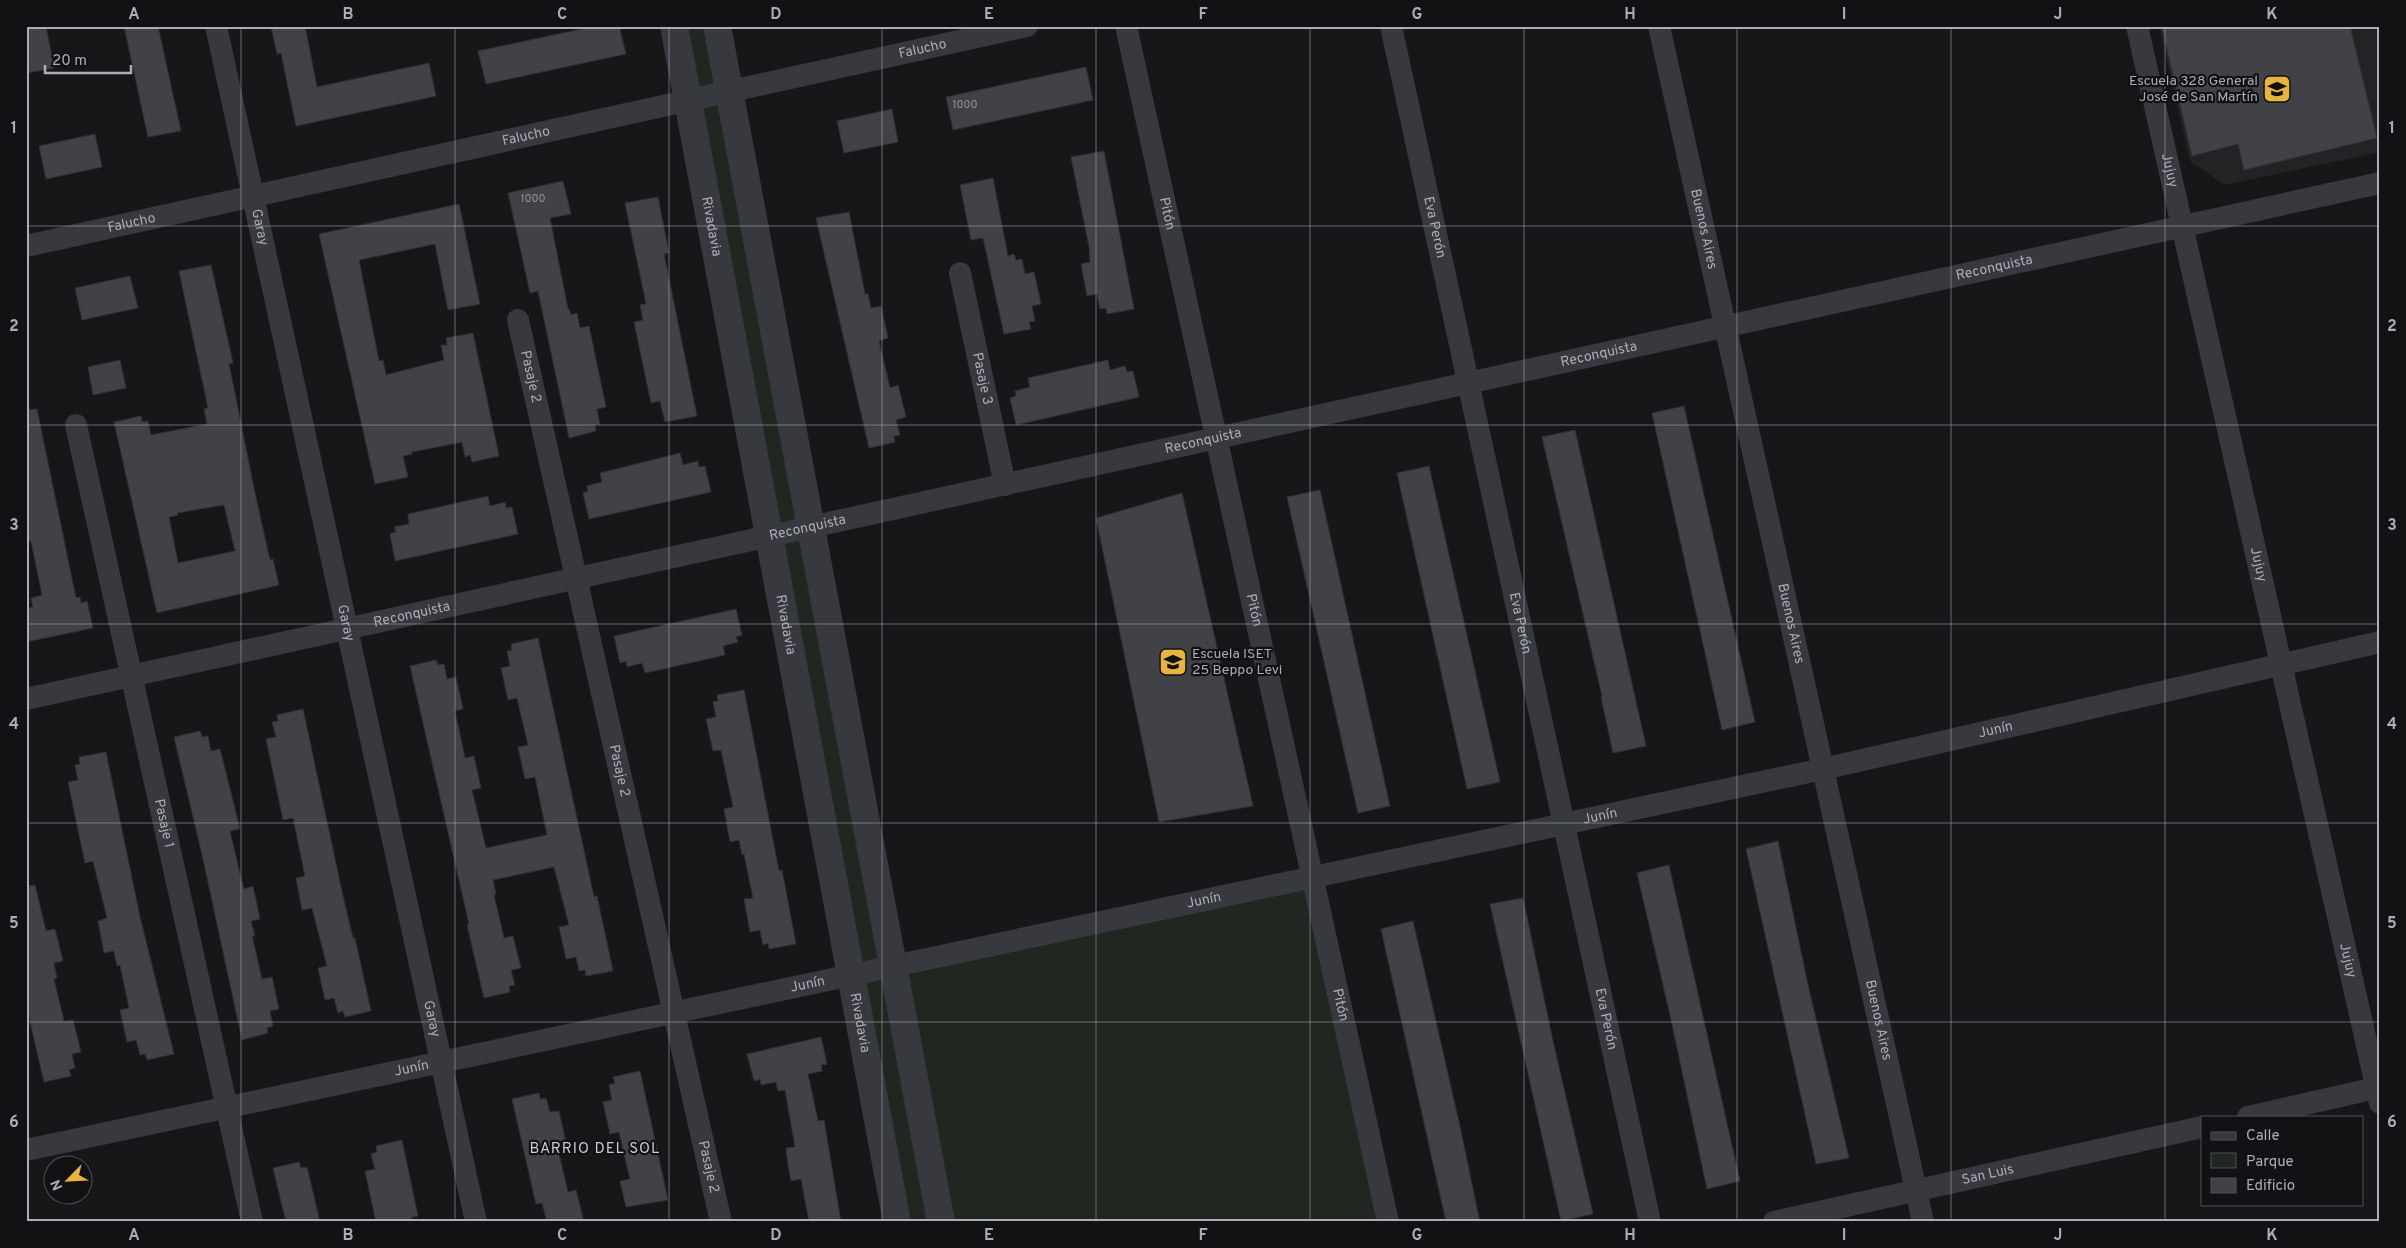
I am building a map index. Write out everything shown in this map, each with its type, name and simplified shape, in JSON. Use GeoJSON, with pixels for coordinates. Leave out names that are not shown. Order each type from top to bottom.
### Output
{"type":"FeatureCollection","features":[{"type":"Feature","properties":{"kind":"street","name":"Garay"},"geometry":{"type":"LineString","coordinates":[[216,26],[476,1222]]}},
{"type":"Feature","properties":{"kind":"street","name":"Rivadavia"},"geometry":{"type":"LineString","coordinates":[[674,26],[897,1222]]}},
{"type":"Feature","properties":{"kind":"street"},"geometry":{"type":"LineString","coordinates":[[717,26],[941,1222]]}},
{"type":"Feature","properties":{"kind":"street","name":"Falucho"},"geometry":{"type":"LineString","coordinates":[[26,246],[1027,26]]}},
{"type":"Feature","properties":{"kind":"street","name":"Pitón"},"geometry":{"type":"LineString","coordinates":[[1126,26],[1388,1222]]}},
{"type":"Feature","properties":{"kind":"street","name":"Eva Perón"},"geometry":{"type":"LineString","coordinates":[[1391,26],[1650,1222]]}},
{"type":"Feature","properties":{"kind":"street","name":"Buenos Aires"},"geometry":{"type":"LineString","coordinates":[[1659,26],[1923,1222]]}},
{"type":"Feature","properties":{"kind":"street","name":"Jujuy"},"geometry":{"type":"LineString","coordinates":[[2137,26],[2379,1093]]}},
{"type":"Feature","properties":{"kind":"street","name":"Reconquista"},"geometry":{"type":"LineString","coordinates":[[26,699],[2380,183]]}},
{"type":"Feature","properties":{"kind":"street","name":"Pasaje 3"},"geometry":{"type":"LineString","coordinates":[[960,272],[1005,485]]}},
{"type":"Feature","properties":{"kind":"street","name":"Pasaje 2"},"geometry":{"type":"LineString","coordinates":[[518,320],[721,1222]]}},
{"type":"Feature","properties":{"kind":"street","name":"Pasaje 1"},"geometry":{"type":"LineString","coordinates":[[76,425],[252,1222]]}},
{"type":"Feature","properties":{"kind":"street","name":"Junín"},"geometry":{"type":"LineString","coordinates":[[26,1150],[1823,769],[2280,663],[2380,642]]}},
{"type":"Feature","properties":{"kind":"street"},"geometry":{"type":"LineString","coordinates":[[2253,1116],[2379,1093]]}},
{"type":"Feature","properties":{"kind":"street","name":"San Luis"},"geometry":{"type":"LineString","coordinates":[[1774,1222],[2201,1127]]}},
{"type":"Feature","properties":{"kind":"shaded area","name":"Escuela 328 General José de San Martín"},"geometry":{"type":"Polygon","coordinates":[[[2159,26],[2380,26],[2380,152],[2225,185],[2190,161],[2159,26]]]}},
{"type":"Feature","properties":{"kind":"green space"},"geometry":{"type":"Polygon","coordinates":[[[674,26],[717,26],[893,966],[1312,877],[1388,1222],[897,1222],[674,26]]]}},
{"type":"Feature","properties":{"kind":"building"},"geometry":{"type":"Polygon","coordinates":[[[26,26],[46,26],[54,68],[26,73],[26,26]]]}},
{"type":"Feature","properties":{"kind":"building"},"geometry":{"type":"Polygon","coordinates":[[[124,26],[158,26],[181,131],[148,137],[124,26]]]}},
{"type":"Feature","properties":{"kind":"building"},"geometry":{"type":"Polygon","coordinates":[[[271,26],[305,26],[317,87],[429,63],[436,96],[296,126],[281,53],[277,54],[271,26]]]}},
{"type":"Feature","properties":{"kind":"building"},"geometry":{"type":"Polygon","coordinates":[[[596,26],[619,26],[626,54],[486,84],[478,51],[596,26]]]}},
{"type":"Feature","properties":{"kind":"building","name":"Escuela 328 General José de San Martín"},"geometry":{"type":"Polygon","coordinates":[[[2175,26],[2350,26],[2377,138],[2244,170],[2238,144],[2192,156],[2162,29],[2175,26]]]}},
{"type":"Feature","properties":{"kind":"building"},"geometry":{"type":"Polygon","coordinates":[[[1086,67],[1093,100],[953,130],[946,97],[1086,67]]]}},
{"type":"Feature","properties":{"kind":"building"},"geometry":{"type":"Polygon","coordinates":[[[892,109],[898,142],[844,153],[837,121],[892,109]]]}},
{"type":"Feature","properties":{"kind":"building"},"geometry":{"type":"Polygon","coordinates":[[[95,134],[102,167],[46,179],[39,146],[95,134]]]}},
{"type":"Feature","properties":{"kind":"building"},"geometry":{"type":"Polygon","coordinates":[[[1104,151],[1134,309],[1107,314],[1106,308],[1100,309],[1097,294],[1087,296],[1081,264],[1090,262],[1089,247],[1071,157],[1104,151]]]}},
{"type":"Feature","properties":{"kind":"building"},"geometry":{"type":"Polygon","coordinates":[[[993,178],[1008,256],[1014,254],[1016,260],[1022,259],[1025,274],[1034,272],[1041,304],[1032,306],[1035,321],[1029,322],[1031,329],[1004,334],[983,238],[971,240],[960,185],[993,178]]]}},
{"type":"Feature","properties":{"kind":"building"},"geometry":{"type":"Polygon","coordinates":[[[563,181],[571,214],[550,218],[568,309],[571,315],[577,313],[580,328],[589,326],[606,407],[597,409],[600,424],[595,425],[596,431],[569,438],[538,291],[530,293],[508,193],[563,181]]]}},
{"type":"Feature","properties":{"kind":"building"},"geometry":{"type":"Polygon","coordinates":[[[658,197],[669,253],[664,254],[697,416],[665,422],[660,401],[651,403],[634,322],[643,320],[640,305],[646,304],[625,203],[658,197]]]}},
{"type":"Feature","properties":{"kind":"building"},"geometry":{"type":"Polygon","coordinates":[[[459,204],[480,304],[448,310],[435,244],[359,260],[379,361],[383,360],[386,375],[444,360],[441,345],[447,345],[446,338],[473,333],[499,456],[472,462],[470,455],[465,457],[462,442],[412,452],[412,454],[403,456],[408,477],[375,484],[319,234],[459,204]]]}},
{"type":"Feature","properties":{"kind":"building"},"geometry":{"type":"Polygon","coordinates":[[[849,212],[865,294],[868,294],[871,308],[881,306],[888,338],[879,341],[890,388],[898,385],[906,417],[896,420],[900,435],[894,436],[895,442],[869,448],[816,218],[849,212]]]}},
{"type":"Feature","properties":{"kind":"building"},"geometry":{"type":"Polygon","coordinates":[[[211,265],[233,363],[229,364],[255,493],[270,560],[273,559],[279,585],[157,613],[114,422],[141,416],[142,422],[148,421],[151,435],[207,424],[204,409],[208,408],[179,271],[211,265]],[[224,505],[177,513],[178,515],[169,517],[178,563],[235,551],[224,505]]]}},
{"type":"Feature","properties":{"kind":"building"},"geometry":{"type":"Polygon","coordinates":[[[130,276],[138,308],[82,320],[75,288],[130,276]]]}},
{"type":"Feature","properties":{"kind":"building"},"geometry":{"type":"Polygon","coordinates":[[[120,360],[126,388],[93,395],[88,367],[120,360]]]}},
{"type":"Feature","properties":{"kind":"building"},"geometry":{"type":"Polygon","coordinates":[[[1108,360],[1110,370],[1125,366],[1127,372],[1133,371],[1139,397],[1016,425],[1010,398],[1016,396],[1015,391],[1030,387],[1028,378],[1108,360]]]}},
{"type":"Feature","properties":{"kind":"building"},"geometry":{"type":"Polygon","coordinates":[[[1684,406],[1755,722],[1722,730],[1652,413],[1684,406]]]}},
{"type":"Feature","properties":{"kind":"building"},"geometry":{"type":"Polygon","coordinates":[[[37,409],[76,598],[80,597],[81,603],[87,601],[93,628],[26,642],[26,608],[33,607],[31,598],[42,595],[31,541],[26,542],[26,410],[37,409]]]}},
{"type":"Feature","properties":{"kind":"building"},"geometry":{"type":"Polygon","coordinates":[[[1575,430],[1646,746],[1613,753],[1602,696],[1542,437],[1575,430]]]}},
{"type":"Feature","properties":{"kind":"building"},"geometry":{"type":"Polygon","coordinates":[[[680,453],[683,465],[698,461],[699,467],[705,466],[711,492],[589,519],[583,493],[588,491],[587,486],[602,482],[600,473],[680,453]]]}},
{"type":"Feature","properties":{"kind":"building"},"geometry":{"type":"Polygon","coordinates":[[[1429,466],[1500,782],[1467,789],[1397,473],[1429,466]]]}},
{"type":"Feature","properties":{"kind":"building"},"geometry":{"type":"Polygon","coordinates":[[[1320,490],[1390,806],[1358,813],[1287,497],[1320,490]]]}},
{"type":"Feature","properties":{"kind":"building","name":"Escuela ISET 25 Beppo Levi"},"geometry":{"type":"Polygon","coordinates":[[[1182,493],[1253,806],[1159,822],[1096,518],[1182,493]]]}},
{"type":"Feature","properties":{"kind":"building"},"geometry":{"type":"Polygon","coordinates":[[[488,496],[490,506],[505,502],[506,508],[512,507],[518,534],[395,561],[390,534],[396,532],[394,527],[409,524],[408,514],[488,496]]]}},
{"type":"Feature","properties":{"kind":"building"},"geometry":{"type":"Polygon","coordinates":[[[736,609],[742,635],[736,637],[738,642],[723,646],[725,655],[645,673],[642,663],[627,667],[626,661],[620,663],[614,636],[736,609]]]}},
{"type":"Feature","properties":{"kind":"building"},"geometry":{"type":"Polygon","coordinates":[[[538,638],[594,897],[597,896],[613,971],[586,976],[585,970],[579,971],[576,957],[566,959],[559,927],[569,925],[554,867],[493,880],[496,895],[494,895],[504,938],[513,936],[521,968],[511,970],[515,985],[509,986],[510,992],[484,998],[410,666],[436,660],[438,665],[444,664],[447,679],[456,677],[463,709],[455,711],[465,758],[474,756],[481,788],[472,790],[486,848],[547,835],[535,777],[525,779],[518,747],[528,745],[517,698],[508,700],[501,668],[510,666],[507,651],[512,650],[511,644],[538,638]]]}},
{"type":"Feature","properties":{"kind":"building"},"geometry":{"type":"Polygon","coordinates":[[[744,690],[779,871],[782,870],[796,944],[769,949],[768,943],[763,945],[760,930],[750,932],[744,899],[753,898],[744,854],[742,855],[739,840],[730,842],[724,809],[733,807],[721,750],[713,751],[706,719],[716,717],[713,702],[718,701],[717,695],[744,690]]]}},
{"type":"Feature","properties":{"kind":"building"},"geometry":{"type":"Polygon","coordinates":[[[303,709],[343,896],[353,938],[355,938],[371,1011],[345,1017],[343,1011],[338,1013],[334,998],[325,1000],[318,968],[327,966],[312,908],[302,910],[296,878],[305,876],[293,818],[283,820],[266,739],[276,737],[272,722],[278,721],[277,715],[303,709]]]}},
{"type":"Feature","properties":{"kind":"building"},"geometry":{"type":"Polygon","coordinates":[[[200,731],[202,737],[208,736],[211,751],[220,749],[240,829],[230,831],[240,874],[244,889],[253,886],[260,919],[251,921],[255,936],[252,936],[262,979],[272,977],[279,1009],[270,1011],[273,1026],[267,1028],[268,1033],[242,1040],[203,859],[174,737],[200,731]]]}},
{"type":"Feature","properties":{"kind":"building"},"geometry":{"type":"Polygon","coordinates":[[[106,752],[140,917],[174,1054],[147,1060],[145,1054],[140,1055],[136,1040],[127,1042],[120,1010],[129,1008],[120,965],[117,966],[114,951],[104,953],[98,921],[107,918],[93,861],[85,863],[68,782],[78,780],[75,765],[80,764],[79,757],[106,752]]]}},
{"type":"Feature","properties":{"kind":"building"},"geometry":{"type":"Polygon","coordinates":[[[1778,841],[1808,985],[1849,1158],[1816,1164],[1746,849],[1778,841]]]}},
{"type":"Feature","properties":{"kind":"building"},"geometry":{"type":"Polygon","coordinates":[[[1669,865],[1740,1181],[1707,1189],[1670,1015],[1637,873],[1669,865]]]}},
{"type":"Feature","properties":{"kind":"building"},"geometry":{"type":"Polygon","coordinates":[[[35,885],[46,931],[55,929],[63,961],[54,963],[57,978],[54,979],[64,1021],[73,1020],[81,1052],[72,1054],[75,1068],[69,1070],[71,1076],[44,1082],[26,1005],[26,886],[35,885]]]}},
{"type":"Feature","properties":{"kind":"building"},"geometry":{"type":"Polygon","coordinates":[[[1523,898],[1553,1041],[1593,1214],[1561,1221],[1490,904],[1523,898]]]}},
{"type":"Feature","properties":{"kind":"building"},"geometry":{"type":"Polygon","coordinates":[[[1413,921],[1480,1222],[1446,1222],[1381,929],[1413,921]]]}},
{"type":"Feature","properties":{"kind":"building"},"geometry":{"type":"Polygon","coordinates":[[[821,1037],[827,1064],[821,1065],[822,1071],[808,1074],[818,1121],[824,1120],[841,1222],[809,1222],[801,1179],[791,1181],[788,1165],[786,1148],[795,1147],[785,1090],[778,1091],[776,1082],[761,1085],[760,1079],[754,1081],[747,1054],[821,1037]]]}},
{"type":"Feature","properties":{"kind":"building"},"geometry":{"type":"Polygon","coordinates":[[[640,1071],[668,1200],[626,1207],[620,1181],[630,1179],[619,1132],[610,1134],[603,1102],[612,1100],[609,1085],[615,1083],[613,1077],[640,1071]]]}},
{"type":"Feature","properties":{"kind":"building"},"geometry":{"type":"Polygon","coordinates":[[[539,1093],[540,1099],[546,1098],[550,1112],[559,1111],[566,1143],[557,1145],[568,1192],[576,1190],[584,1222],[547,1222],[542,1203],[536,1204],[512,1099],[539,1093]]]}},
{"type":"Feature","properties":{"kind":"building"},"geometry":{"type":"Polygon","coordinates":[[[402,1140],[418,1216],[412,1217],[412,1222],[376,1222],[365,1171],[375,1169],[371,1154],[377,1152],[376,1146],[402,1140]]]}},
{"type":"Feature","properties":{"kind":"building"},"geometry":{"type":"Polygon","coordinates":[[[299,1162],[301,1168],[307,1167],[320,1222],[286,1222],[273,1168],[299,1162]]]}},
{"type":"Feature","properties":{"kind":"place","name":"Escuela 328 General José de San Martín"},"geometry":{"type":"Point","coordinates":[2277,89]}},
{"type":"Feature","properties":{"kind":"place","name":"Escuela ISET 25 Beppo Levi"},"geometry":{"type":"Point","coordinates":[1173,662]}},
{"type":"Feature","properties":{"kind":"district","name":"BARRIO DEL SOL"},"geometry":{"type":"Point","coordinates":[595,1149]}}]}
